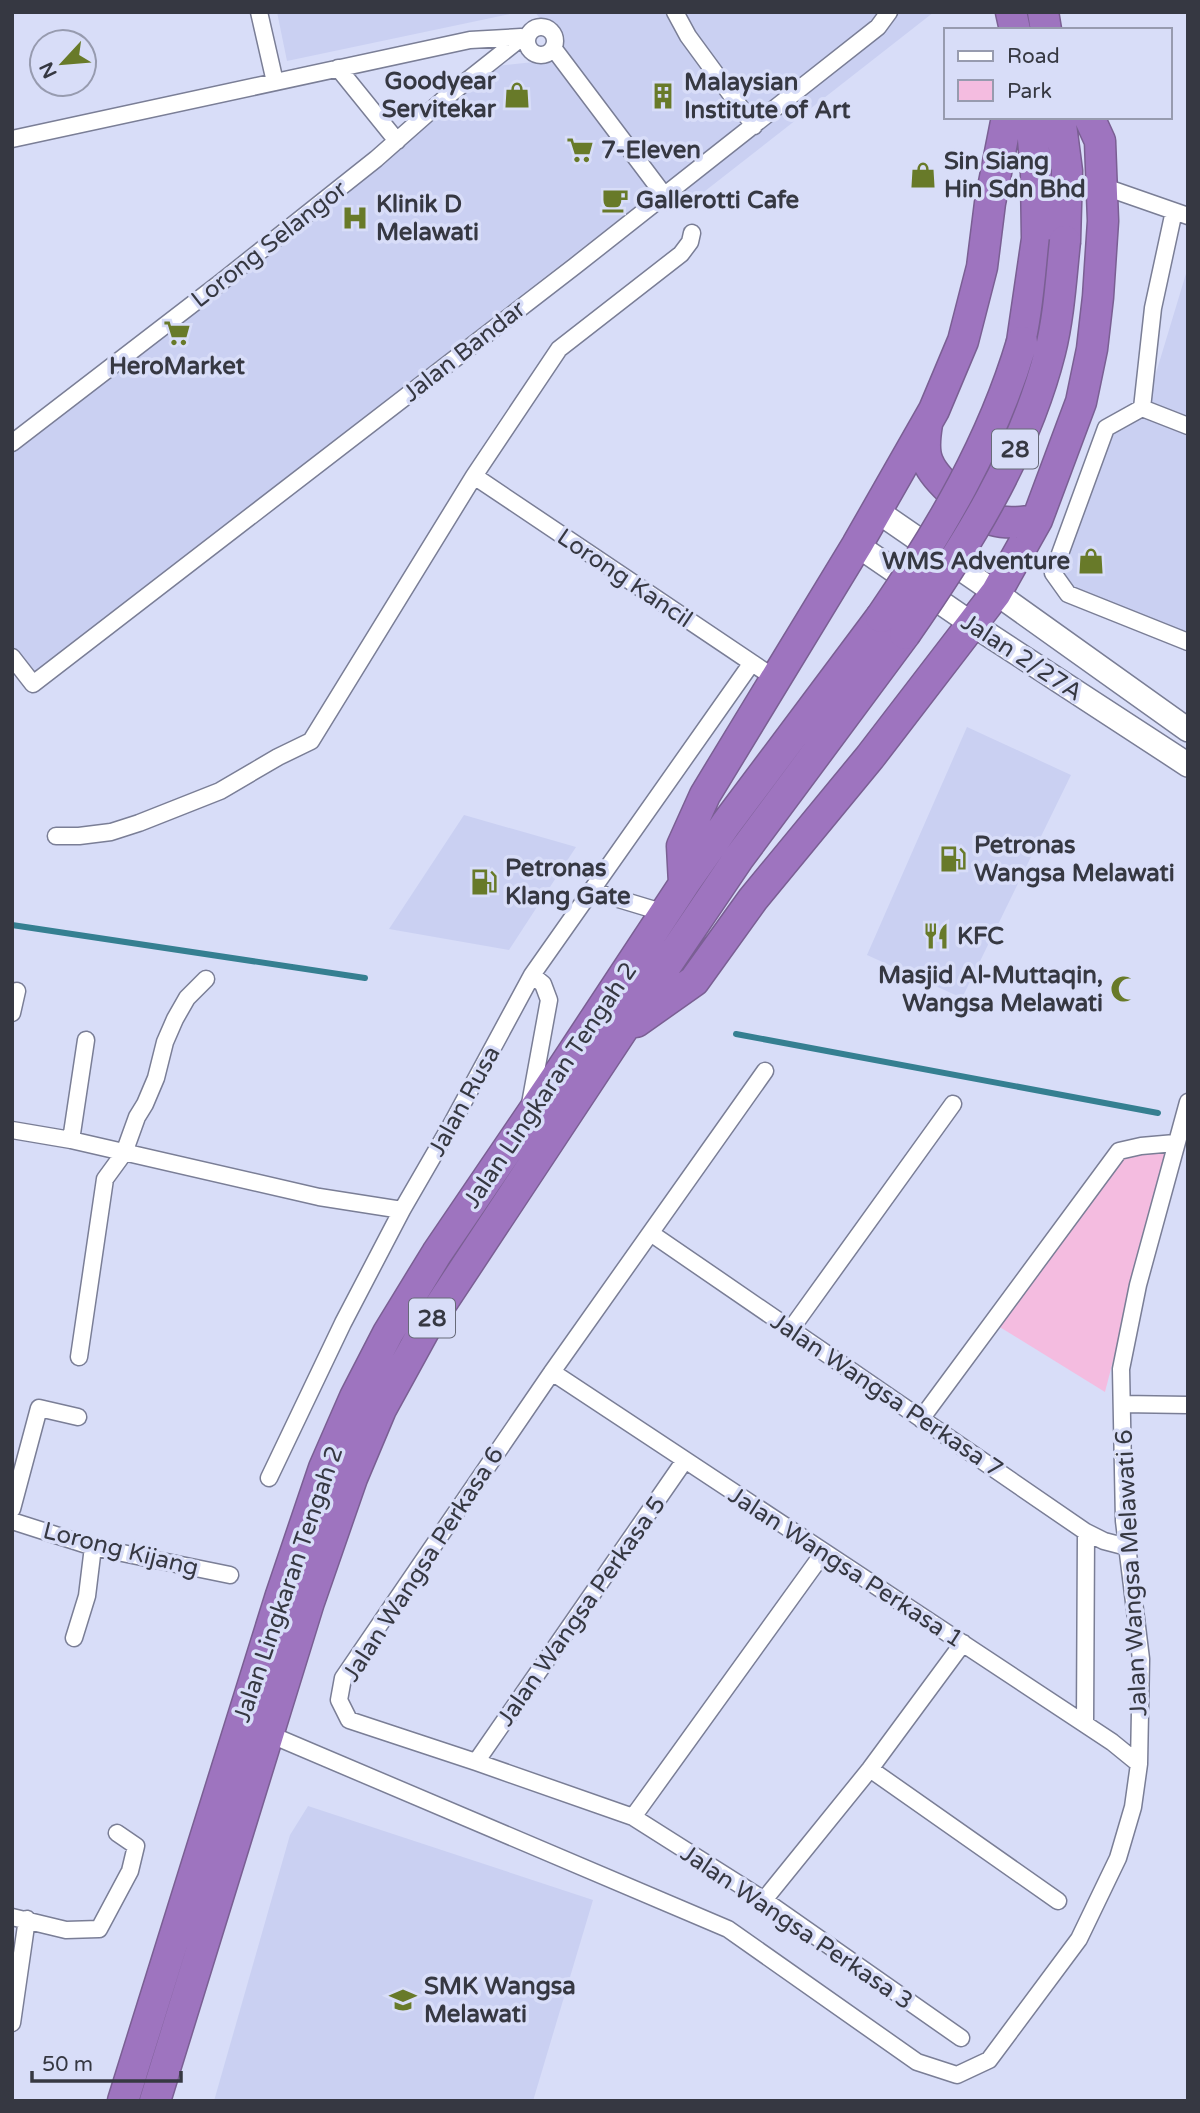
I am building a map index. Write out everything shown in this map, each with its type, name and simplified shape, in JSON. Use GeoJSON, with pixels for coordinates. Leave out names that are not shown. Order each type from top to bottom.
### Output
{"type":"FeatureCollection","features":[{"type":"Feature","properties":{"kind":"highway"},"geometry":{"type":"LineString","coordinates":[[684,884],[682,846],[705,795],[857,545],[928,422],[963,341],[982,267],[990,203],[1007,119]]}},
{"type":"Feature","properties":{"kind":"highway","name":"Jalan Lingkaran Tengah 2"},"geometry":{"type":"LineString","coordinates":[[123,2101],[281,1595],[324,1468],[355,1397],[388,1333],[437,1253],[684,884],[881,617],[923,554],[970,473],[1005,397],[1022,342],[1037,239],[1037,173],[1031,119]]}},
{"type":"Feature","properties":{"kind":"highway","name":"Jalan Lingkaran Tengah 2"},"geometry":{"type":"LineString","coordinates":[[155,2101],[309,1602],[352,1478],[381,1409],[426,1327],[621,1032],[738,859],[905,634],[972,530],[1028,419],[1056,324],[1065,241],[1067,170],[1060,119]]}},
{"type":"Feature","properties":{"kind":"highway"},"geometry":{"type":"LineString","coordinates":[[621,1032],[694,981],[753,899],[870,757],[996,593],[1037,520],[1082,402],[1092,349],[1103,222],[1100,141],[1089,119]]}},
{"type":"Feature","properties":{"kind":"highway"},"geometry":{"type":"LineString","coordinates":[[928,422],[925,446],[928,462],[939,479],[990,520],[1037,520]]}},
{"type":"Feature","properties":{"kind":"main road","name":"Jalan 2/27A"},"geometry":{"type":"LineString","coordinates":[[877,511],[1188,730]]}},
{"type":"Feature","properties":{"kind":"main road","name":"Jalan 2/27A"},"geometry":{"type":"LineString","coordinates":[[857,545],[972,624],[1188,765]]}},
{"type":"Feature","properties":{"kind":"street"},"geometry":{"type":"LineString","coordinates":[[259,12],[275,82]]}},
{"type":"Feature","properties":{"kind":"street"},"geometry":{"type":"LineString","coordinates":[[675,12],[688,36],[754,126]]}},
{"type":"Feature","properties":{"kind":"street","name":"Jalan Bandar"},"geometry":{"type":"LineString","coordinates":[[12,657],[33,684],[754,126],[878,27],[889,12]]}},
{"type":"Feature","properties":{"kind":"street","name":"Lorong Selangor"},"geometry":{"type":"LineString","coordinates":[[12,443],[220,283],[397,141],[444,99],[546,20],[555,38],[554,49],[664,195]]}},
{"type":"Feature","properties":{"kind":"street"},"geometry":{"type":"LineString","coordinates":[[524,37],[528,48],[535,54],[545,56],[554,49]]}},
{"type":"Feature","properties":{"kind":"street","name":"Lorong Selangor"},"geometry":{"type":"LineString","coordinates":[[12,139],[470,40],[524,37]]}},
{"type":"Feature","properties":{"kind":"street"},"geometry":{"type":"LineString","coordinates":[[338,68],[397,141]]}},
{"type":"Feature","properties":{"kind":"street"},"geometry":{"type":"LineString","coordinates":[[1102,186],[1181,214],[1153,308],[1142,408]]}},
{"type":"Feature","properties":{"kind":"street"},"geometry":{"type":"LineString","coordinates":[[56,836],[111,832],[139,823],[220,791],[311,741],[474,476],[559,349],[681,254],[690,242],[692,233]]}},
{"type":"Feature","properties":{"kind":"street"},"geometry":{"type":"LineString","coordinates":[[1142,408],[1188,426]]}},
{"type":"Feature","properties":{"kind":"street"},"geometry":{"type":"LineString","coordinates":[[1142,408],[1106,428],[1053,573],[1068,594],[1188,642]]}},
{"type":"Feature","properties":{"kind":"street","name":"Lorong Kancil"},"geometry":{"type":"LineString","coordinates":[[474,476],[776,679]]}},
{"type":"Feature","properties":{"kind":"street","name":"Jalan Rusa"},"geometry":{"type":"LineString","coordinates":[[269,1478],[342,1324],[533,975],[751,664]]}},
{"type":"Feature","properties":{"kind":"street"},"geometry":{"type":"LineString","coordinates":[[592,891],[665,913]]}},
{"type":"Feature","properties":{"kind":"street"},"geometry":{"type":"LineString","coordinates":[[527,1120],[549,1000],[543,984],[533,975]]}},
{"type":"Feature","properties":{"kind":"street"},"geometry":{"type":"LineString","coordinates":[[79,1357],[105,1179],[124,1153],[131,1131],[156,1078],[165,1042],[175,1019],[187,998],[206,979]]}},
{"type":"Feature","properties":{"kind":"street"},"geometry":{"type":"LineString","coordinates":[[12,1013],[17,991]]}},
{"type":"Feature","properties":{"kind":"street"},"geometry":{"type":"LineString","coordinates":[[71,1140],[86,1040]]}},
{"type":"Feature","properties":{"kind":"street","name":"Jalan Wangsa Perkasa 6"},"geometry":{"type":"LineString","coordinates":[[633,1817],[349,1720],[339,1700],[343,1678],[552,1372],[765,1071]]}},
{"type":"Feature","properties":{"kind":"street","name":"Jalan Wangsa Melawati 6"},"geometry":{"type":"LineString","coordinates":[[269,1734],[728,1929],[917,2062],[957,2074],[989,2060],[1079,1939],[1118,1858],[1133,1807],[1139,1764],[1140,1659],[1124,1521],[1121,1369],[1138,1285],[1188,1102]]}},
{"type":"Feature","properties":{"kind":"street"},"geometry":{"type":"LineString","coordinates":[[791,1329],[953,1104]]}},
{"type":"Feature","properties":{"kind":"street"},"geometry":{"type":"LineString","coordinates":[[12,1130],[71,1140],[319,1197],[402,1210]]}},
{"type":"Feature","properties":{"kind":"street"},"geometry":{"type":"LineString","coordinates":[[921,1419],[1119,1151],[1175,1143]]}},
{"type":"Feature","properties":{"kind":"street","name":"Jalan Wangsa Perkasa 7"},"geometry":{"type":"LineString","coordinates":[[652,1234],[1086,1532],[1104,1541],[1127,1547]]}},
{"type":"Feature","properties":{"kind":"street","name":"Jalan Wangsa Perkasa 1"},"geometry":{"type":"LineString","coordinates":[[552,1372],[1112,1742],[1139,1764]]}},
{"type":"Feature","properties":{"kind":"street"},"geometry":{"type":"LineString","coordinates":[[1122,1405],[1188,1405]]}},
{"type":"Feature","properties":{"kind":"street"},"geometry":{"type":"LineString","coordinates":[[12,1509],[39,1408],[78,1417]]}},
{"type":"Feature","properties":{"kind":"street","name":"Jalan Wangsa Perkasa 5"},"geometry":{"type":"LineString","coordinates":[[476,1762],[685,1460]]}},
{"type":"Feature","properties":{"kind":"street","name":"Lorong Kijang"},"geometry":{"type":"LineString","coordinates":[[12,1521],[93,1546],[230,1575]]}},
{"type":"Feature","properties":{"kind":"street"},"geometry":{"type":"LineString","coordinates":[[1085,1724],[1086,1532]]}},
{"type":"Feature","properties":{"kind":"street"},"geometry":{"type":"LineString","coordinates":[[74,1638],[87,1595],[93,1546]]}},
{"type":"Feature","properties":{"kind":"street"},"geometry":{"type":"LineString","coordinates":[[633,1817],[824,1552]]}},
{"type":"Feature","properties":{"kind":"street"},"geometry":{"type":"LineString","coordinates":[[764,1900],[870,1769],[963,1643]]}},
{"type":"Feature","properties":{"kind":"street"},"geometry":{"type":"LineString","coordinates":[[870,1769],[1058,1901]]}},
{"type":"Feature","properties":{"kind":"street","name":"Jalan Wangsa Perkasa 3"},"geometry":{"type":"LineString","coordinates":[[633,1817],[764,1900],[961,2038]]}},
{"type":"Feature","properties":{"kind":"street"},"geometry":{"type":"LineString","coordinates":[[12,2023],[20,1918],[66,1930],[99,1928],[130,1871],[136,1846],[117,1833]]}},
{"type":"Feature","properties":{"kind":"shaded area"},"geometry":{"type":"Polygon","coordinates":[[[277,12],[519,12],[287,61],[277,12]]]}},
{"type":"Feature","properties":{"kind":"shaded area"},"geometry":{"type":"Polygon","coordinates":[[[535,12],[934,12],[682,209],[535,12]]]}},
{"type":"Feature","properties":{"kind":"shaded area"},"geometry":{"type":"Polygon","coordinates":[[[553,60],[653,193],[34,674],[12,645],[12,452],[119,370],[496,66],[553,60]]]}},
{"type":"Feature","properties":{"kind":"shaded area"},"geometry":{"type":"Polygon","coordinates":[[[1188,267],[1188,633],[1073,587],[1061,571],[1111,433],[1143,416],[1188,267]]]}},
{"type":"Feature","properties":{"kind":"shaded area"},"geometry":{"type":"Polygon","coordinates":[[[967,727],[1071,775],[962,998],[867,955],[967,727]]]}},
{"type":"Feature","properties":{"kind":"shaded area"},"geometry":{"type":"Polygon","coordinates":[[[464,815],[576,847],[509,950],[389,929],[464,815]]]}},
{"type":"Feature","properties":{"kind":"shaded area","name":"SMK Wangsa Melawati"},"geometry":{"type":"Polygon","coordinates":[[[308,1806],[593,1900],[533,2101],[214,2101],[290,1835],[308,1806]]]}},
{"type":"Feature","properties":{"kind":"green space"},"geometry":{"type":"Polygon","coordinates":[[[1167,1150],[1105,1392],[998,1326],[1126,1155],[1167,1150]]]}},
{"type":"Feature","properties":{"kind":"waterway"},"geometry":{"type":"LineString","coordinates":[[12,925],[365,978]]}},
{"type":"Feature","properties":{"kind":"waterway"},"geometry":{"type":"LineString","coordinates":[[736,1034],[1158,1113]]}},
{"type":"Feature","properties":{"kind":"place","name":"Goodyear Servitekar"},"geometry":{"type":"Point","coordinates":[517,95]}},
{"type":"Feature","properties":{"kind":"place","name":"Malaysian Institute of Art"},"geometry":{"type":"Point","coordinates":[663,96]}},
{"type":"Feature","properties":{"kind":"place","name":"7-Eleven"},"geometry":{"type":"Point","coordinates":[580,150]}},
{"type":"Feature","properties":{"kind":"place","name":"Sin Siang Hin Sdn Bhd"},"geometry":{"type":"Point","coordinates":[923,175]}},
{"type":"Feature","properties":{"kind":"place","name":"Gallerotti Cafe"},"geometry":{"type":"Point","coordinates":[615,200]}},
{"type":"Feature","properties":{"kind":"place","name":"Klinik D Melawati"},"geometry":{"type":"Point","coordinates":[355,218]}},
{"type":"Feature","properties":{"kind":"place","name":"HeroMarket"},"geometry":{"type":"Point","coordinates":[177,333]}},
{"type":"Feature","properties":{"kind":"place","name":"WMS Adventure"},"geometry":{"type":"Point","coordinates":[1091,561]}},
{"type":"Feature","properties":{"kind":"place","name":"Petronas Wangsa Melawati"},"geometry":{"type":"Point","coordinates":[953,859]}},
{"type":"Feature","properties":{"kind":"place","name":"Petronas Klang Gate"},"geometry":{"type":"Point","coordinates":[484,882]}},
{"type":"Feature","properties":{"kind":"place","name":"KFC"},"geometry":{"type":"Point","coordinates":[936,936]}},
{"type":"Feature","properties":{"kind":"place","name":"Masjid Al-Muttaqin, Wangsa Melawati"},"geometry":{"type":"Point","coordinates":[1124,989]}},
{"type":"Feature","properties":{"kind":"place","name":"SMK Wangsa Melawati"},"geometry":{"type":"Point","coordinates":[403,2000]}}]}
